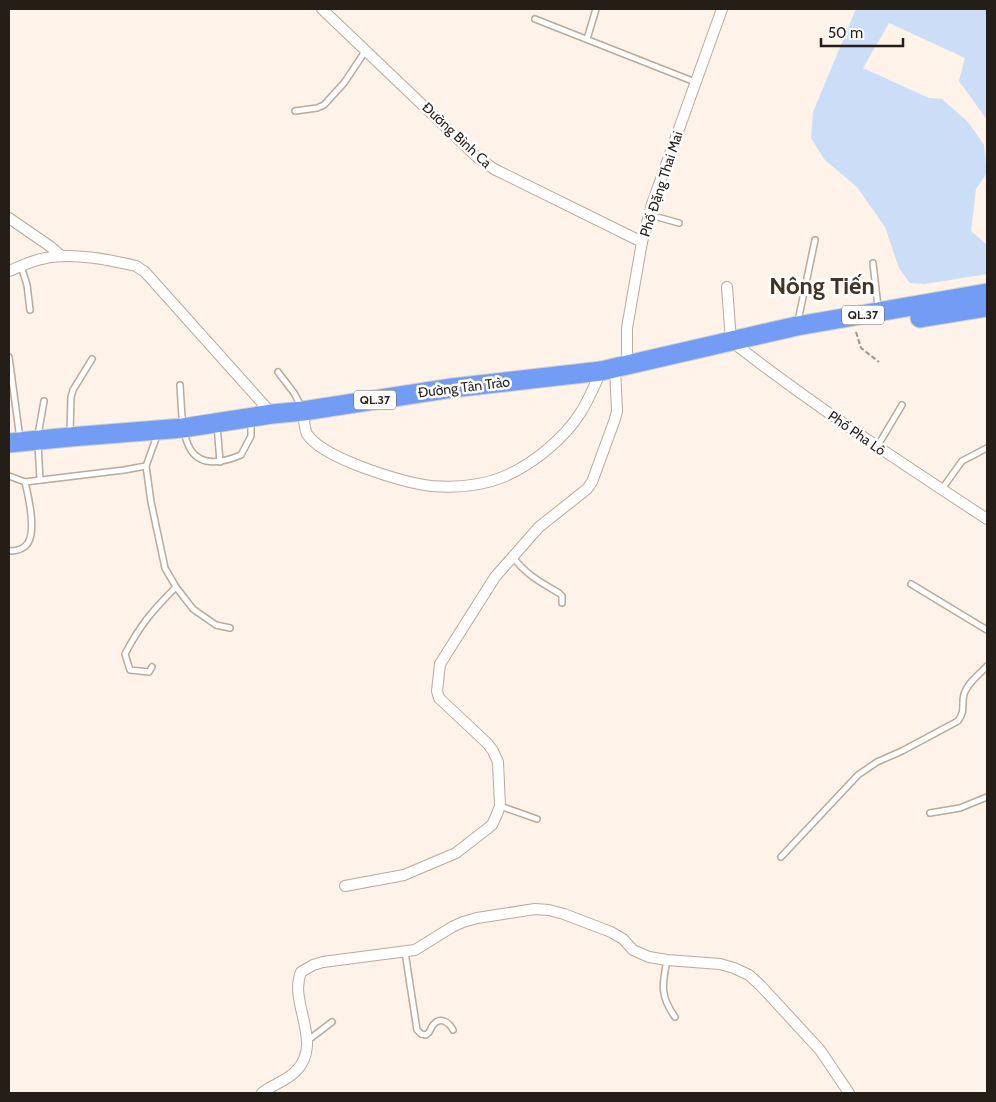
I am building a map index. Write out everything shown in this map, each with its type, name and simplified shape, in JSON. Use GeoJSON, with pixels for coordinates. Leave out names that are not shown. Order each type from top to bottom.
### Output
{"type":"FeatureCollection","features":[{"type":"Feature","properties":{"kind":"highway","name":"Đường Tân Trào"},"geometry":{"type":"LineString","coordinates":[[22,442],[70,436],[183,428],[272,414],[303,412],[452,388],[614,368],[797,326],[987,293]]}},
{"type":"Feature","properties":{"kind":"highway","name":"Đường Tân Trào"},"geometry":{"type":"LineString","coordinates":[[735,340],[785,340],[987,307]]}},
{"type":"Feature","properties":{"kind":"street","name":"Đường Bình Ca"},"geometry":{"type":"LineString","coordinates":[[322,9],[477,157],[494,169],[642,242]]}},
{"type":"Feature","properties":{"kind":"street","name":"Phố Đặng Thai Mai"},"geometry":{"type":"LineString","coordinates":[[500,806],[498,762],[488,744],[439,698],[437,691],[440,664],[495,576],[539,527],[587,489],[592,482],[616,420],[614,368],[627,328],[642,242],[722,9]]}},
{"type":"Feature","properties":{"kind":"street"},"geometry":{"type":"LineString","coordinates":[[9,218],[61,256]]}},
{"type":"Feature","properties":{"kind":"street"},"geometry":{"type":"LineString","coordinates":[[9,271],[45,258],[61,256],[136,266],[145,272],[272,414]]}},
{"type":"Feature","properties":{"kind":"street"},"geometry":{"type":"LineString","coordinates":[[727,287],[735,340]]}},
{"type":"Feature","properties":{"kind":"street","name":"Phố Pha Lô"},"geometry":{"type":"LineString","coordinates":[[735,340],[773,374],[877,447],[987,519]]}},
{"type":"Feature","properties":{"kind":"street"},"geometry":{"type":"LineString","coordinates":[[303,412],[307,434],[319,446],[330,453],[356,464],[413,483],[432,486],[465,486],[504,476],[538,457],[550,447],[580,414],[588,400],[614,368]]}},
{"type":"Feature","properties":{"kind":"street"},"geometry":{"type":"LineString","coordinates":[[345,886],[404,875],[456,853],[492,825],[500,806]]}},
{"type":"Feature","properties":{"kind":"street"},"geometry":{"type":"LineString","coordinates":[[262,1093],[294,1074],[302,1064],[307,1041],[298,986],[301,972],[312,965],[323,962],[415,950],[464,922],[535,909],[564,914],[611,932],[623,939],[634,950],[650,957],[720,964],[749,975],[820,1050],[849,1093]]}},
{"type":"Feature","properties":{"kind":"lane"},"geometry":{"type":"LineString","coordinates":[[587,39],[596,9]]}},
{"type":"Feature","properties":{"kind":"lane"},"geometry":{"type":"LineString","coordinates":[[536,18],[696,82]]}},
{"type":"Feature","properties":{"kind":"lane"},"geometry":{"type":"LineString","coordinates":[[295,111],[317,108],[324,105],[344,83],[367,50]]}},
{"type":"Feature","properties":{"kind":"lane"},"geometry":{"type":"LineString","coordinates":[[650,215],[679,223]]}},
{"type":"Feature","properties":{"kind":"lane"},"geometry":{"type":"LineString","coordinates":[[797,326],[815,240]]}},
{"type":"Feature","properties":{"kind":"lane"},"geometry":{"type":"LineString","coordinates":[[873,263],[879,312]]}},
{"type":"Feature","properties":{"kind":"lane"},"geometry":{"type":"LineString","coordinates":[[21,266],[28,285],[30,310]]}},
{"type":"Feature","properties":{"kind":"lane"},"geometry":{"type":"LineString","coordinates":[[9,357],[22,442],[40,480]]}},
{"type":"Feature","properties":{"kind":"lane"},"geometry":{"type":"LineString","coordinates":[[70,436],[70,397],[92,359]]}},
{"type":"Feature","properties":{"kind":"lane"},"geometry":{"type":"LineString","coordinates":[[278,372],[294,393],[303,412]]}},
{"type":"Feature","properties":{"kind":"lane"},"geometry":{"type":"LineString","coordinates":[[180,385],[183,428],[189,450],[198,458],[220,462],[240,455],[251,436],[251,417]]}},
{"type":"Feature","properties":{"kind":"lane"},"geometry":{"type":"LineString","coordinates":[[22,442],[44,400]]}},
{"type":"Feature","properties":{"kind":"lane"},"geometry":{"type":"LineString","coordinates":[[877,447],[902,405]]}},
{"type":"Feature","properties":{"kind":"lane"},"geometry":{"type":"LineString","coordinates":[[216,422],[220,462]]}},
{"type":"Feature","properties":{"kind":"lane"},"geometry":{"type":"LineString","coordinates":[[158,430],[154,448],[146,466],[151,502],[166,568],[176,587],[193,609],[216,625],[230,628]]}},
{"type":"Feature","properties":{"kind":"lane"},"geometry":{"type":"LineString","coordinates":[[942,489],[962,461],[987,448]]}},
{"type":"Feature","properties":{"kind":"lane"},"geometry":{"type":"LineString","coordinates":[[9,476],[25,482],[146,466]]}},
{"type":"Feature","properties":{"kind":"lane"},"geometry":{"type":"LineString","coordinates":[[9,551],[24,547],[29,543],[32,527],[25,482]]}},
{"type":"Feature","properties":{"kind":"lane"},"geometry":{"type":"LineString","coordinates":[[513,557],[520,567],[534,578],[559,593],[562,596],[562,603]]}},
{"type":"Feature","properties":{"kind":"lane"},"geometry":{"type":"LineString","coordinates":[[911,584],[987,630]]}},
{"type":"Feature","properties":{"kind":"lane"},"geometry":{"type":"LineString","coordinates":[[152,667],[149,672],[130,670],[125,654],[137,631],[153,610],[176,587]]}},
{"type":"Feature","properties":{"kind":"lane"},"geometry":{"type":"LineString","coordinates":[[781,857],[858,775],[877,762],[958,721],[962,716],[963,696],[967,688],[971,681],[987,666]]}},
{"type":"Feature","properties":{"kind":"lane"},"geometry":{"type":"LineString","coordinates":[[930,814],[960,808],[987,797]]}},
{"type":"Feature","properties":{"kind":"lane"},"geometry":{"type":"LineString","coordinates":[[500,806],[537,819]]}},
{"type":"Feature","properties":{"kind":"lane"},"geometry":{"type":"LineString","coordinates":[[405,952],[417,1030],[421,1034],[426,1035],[434,1024],[443,1020],[450,1024],[453,1030]]}},
{"type":"Feature","properties":{"kind":"lane"},"geometry":{"type":"LineString","coordinates":[[667,960],[662,984],[666,1002],[675,1017]]}},
{"type":"Feature","properties":{"kind":"lane"},"geometry":{"type":"LineString","coordinates":[[307,1041],[332,1022]]}},
{"type":"Feature","properties":{"kind":"path"},"geometry":{"type":"LineString","coordinates":[[855,328],[862,348],[879,362]]}},
{"type":"Feature","properties":{"kind":"water"},"geometry":{"type":"Polygon","coordinates":[[[856,9],[987,9],[987,120],[959,81],[965,58],[889,23],[863,68],[929,98],[942,99],[968,122],[984,145],[987,173],[976,189],[971,231],[987,245],[987,274],[925,284],[910,283],[899,268],[885,227],[857,187],[825,160],[811,138],[813,112],[856,9]]]}},
{"type":"Feature","properties":{"kind":"district","name":"Nông Tiến"},"geometry":{"type":"Point","coordinates":[822,286]}}]}
